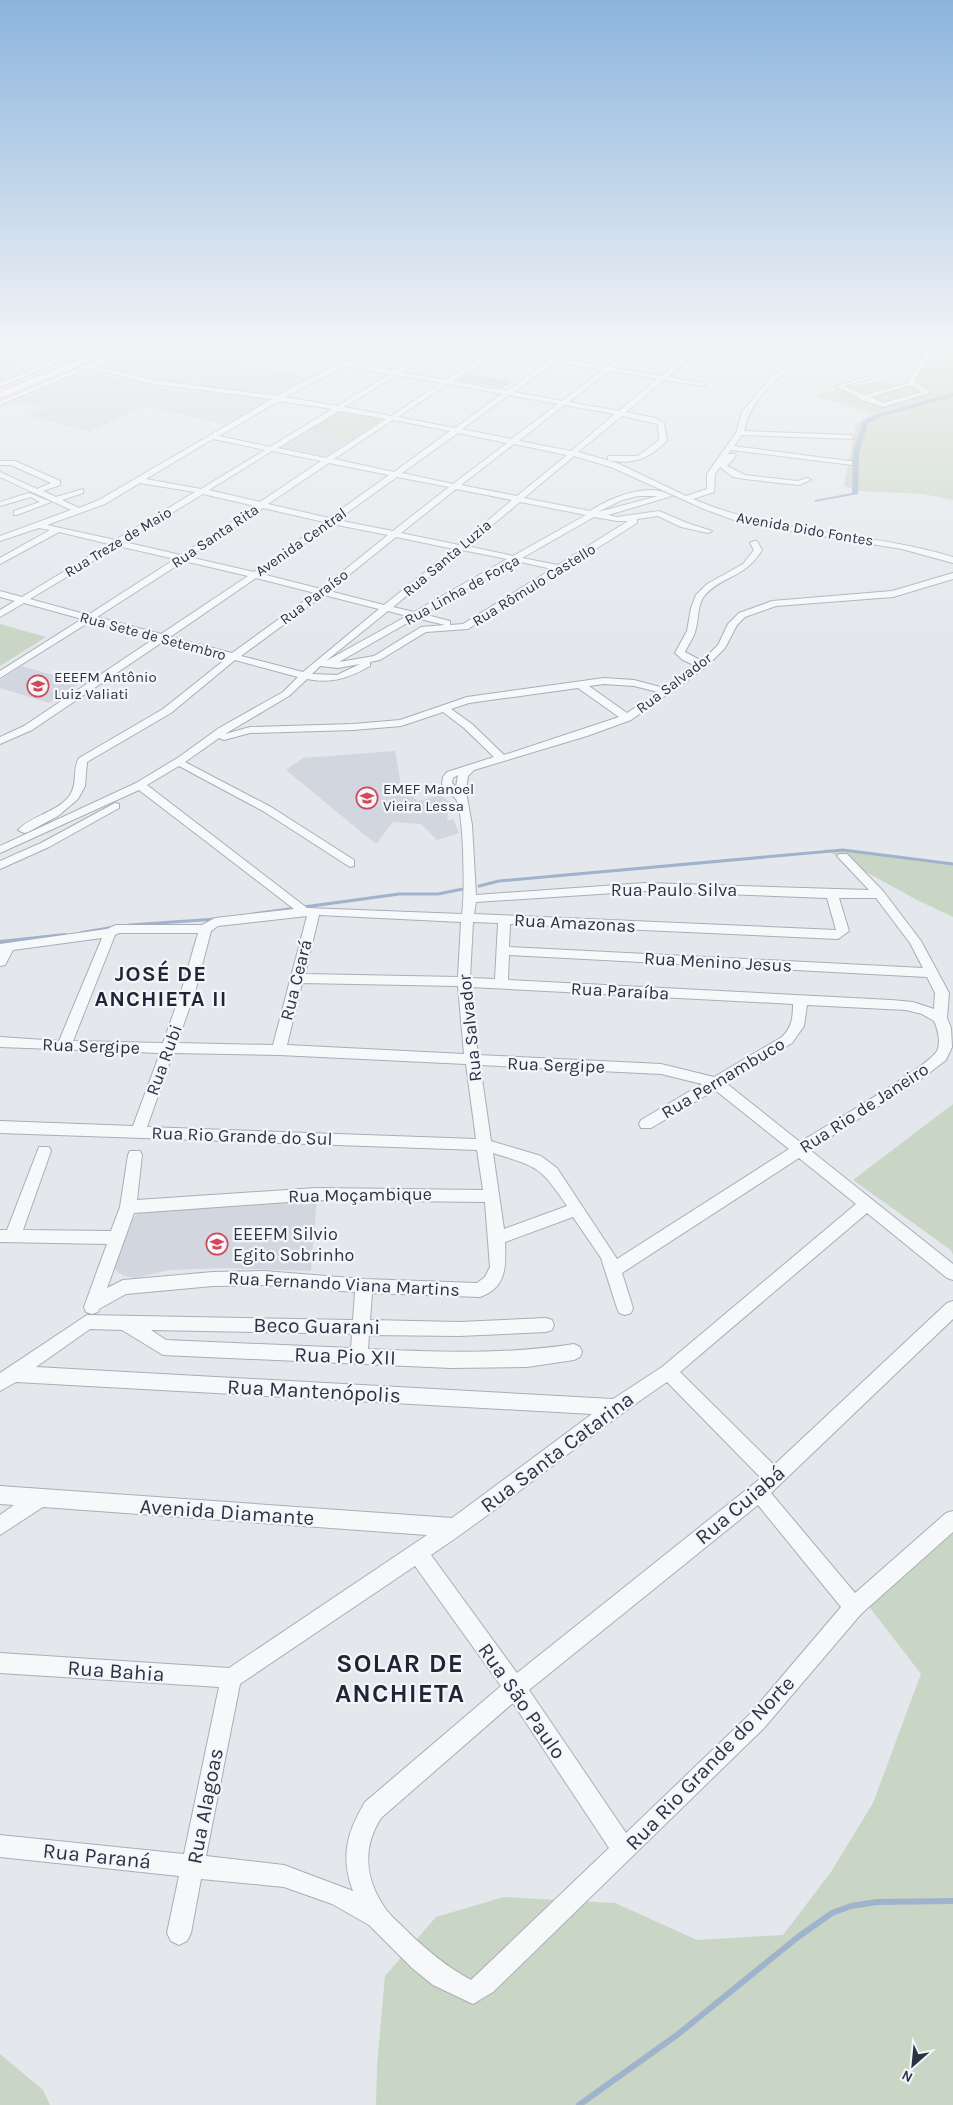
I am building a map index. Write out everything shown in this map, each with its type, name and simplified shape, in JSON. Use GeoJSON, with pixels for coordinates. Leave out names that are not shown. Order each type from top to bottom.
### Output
{"type":"FeatureCollection","features":[{"type":"Feature","properties":{"kind":"street"},"geometry":{"type":"LineString","coordinates":[[0,539],[102,502],[201,443]]}},
{"type":"Feature","properties":{"kind":"street"},"geometry":{"type":"LineString","coordinates":[[242,443],[518,498],[617,520],[631,520],[659,513],[684,525],[708,531]]}},
{"type":"Feature","properties":{"kind":"street","name":"Rua Treze de Maio"},"geometry":{"type":"LineString","coordinates":[[0,614],[280,443]]}},
{"type":"Feature","properties":{"kind":"street","name":"Rua Santa Rita"},"geometry":{"type":"LineString","coordinates":[[0,675],[183,558],[353,443]]}},
{"type":"Feature","properties":{"kind":"street","name":"Avenida Central"},"geometry":{"type":"LineString","coordinates":[[4,740],[28,728],[148,648],[160,637],[433,443]]}},
{"type":"Feature","properties":{"kind":"street","name":"Rua Paraíso"},"geometry":{"type":"LineString","coordinates":[[1,844],[66,805],[79,789],[80,764],[83,760],[153,720],[232,658],[322,592],[511,443]]}},
{"type":"Feature","properties":{"kind":"street","name":"Avenida Dido Fontes"},"geometry":{"type":"LineString","coordinates":[[519,443],[595,458],[623,468],[672,495],[687,498],[745,521],[896,544],[953,560]]}},
{"type":"Feature","properties":{"kind":"street","name":"Rua Santa Luzia"},"geometry":{"type":"LineString","coordinates":[[143,787],[183,762],[223,730],[286,694],[585,443]]}},
{"type":"Feature","properties":{"kind":"street"},"geometry":{"type":"LineString","coordinates":[[595,458],[638,460],[659,443]]}},
{"type":"Feature","properties":{"kind":"street"},"geometry":{"type":"LineString","coordinates":[[735,443],[723,466],[736,475],[799,483],[807,480]]}},
{"type":"Feature","properties":{"kind":"street"},"geometry":{"type":"LineString","coordinates":[[733,449],[849,463]]}},
{"type":"Feature","properties":{"kind":"street"},"geometry":{"type":"LineString","coordinates":[[687,498],[711,490],[711,474],[733,449]]}},
{"type":"Feature","properties":{"kind":"street"},"geometry":{"type":"LineString","coordinates":[[0,463],[12,462],[57,483],[38,491]]}},
{"type":"Feature","properties":{"kind":"street"},"geometry":{"type":"LineString","coordinates":[[0,474],[38,491],[51,501]]}},
{"type":"Feature","properties":{"kind":"street"},"geometry":{"type":"LineString","coordinates":[[138,480],[202,490],[327,520],[560,568]]}},
{"type":"Feature","properties":{"kind":"street"},"geometry":{"type":"LineString","coordinates":[[0,482],[76,512]]}},
{"type":"Feature","properties":{"kind":"street"},"geometry":{"type":"LineString","coordinates":[[17,513],[80,491]]}},
{"type":"Feature","properties":{"kind":"street"},"geometry":{"type":"LineString","coordinates":[[596,514],[636,492],[672,495]]}},
{"type":"Feature","properties":{"kind":"street"},"geometry":{"type":"LineString","coordinates":[[1,504],[30,495]]}},
{"type":"Feature","properties":{"kind":"street","name":"Rua Linha de Força"},"geometry":{"type":"LineString","coordinates":[[323,664],[415,616],[596,514],[672,495]]}},
{"type":"Feature","properties":{"kind":"street"},"geometry":{"type":"LineString","coordinates":[[617,520],[620,530]]}},
{"type":"Feature","properties":{"kind":"street","name":"Rua Rômulo Castello"},"geometry":{"type":"LineString","coordinates":[[323,664],[377,658],[424,629],[465,627],[620,530],[631,520]]}},
{"type":"Feature","properties":{"kind":"street"},"geometry":{"type":"LineString","coordinates":[[38,525],[250,574],[465,627]]}},
{"type":"Feature","properties":{"kind":"street"},"geometry":{"type":"LineString","coordinates":[[0,561],[57,530]]}},
{"type":"Feature","properties":{"kind":"street"},"geometry":{"type":"LineString","coordinates":[[702,665],[686,658],[680,653],[694,622],[695,606],[703,592],[748,565],[758,550],[754,543]]}},
{"type":"Feature","properties":{"kind":"street","name":"Rua Salvador"},"geometry":{"type":"LineString","coordinates":[[491,1196],[472,1061],[464,982],[466,919],[470,899],[466,825],[462,800],[447,784],[448,777],[583,734],[626,718],[702,665],[722,646],[733,624],[742,615],[758,608],[775,604],[894,594],[953,576]]}},
{"type":"Feature","properties":{"kind":"street","name":"Rua Sete de Setembro"},"geometry":{"type":"LineString","coordinates":[[0,594],[232,658],[327,680],[336,679],[377,658]]}},
{"type":"Feature","properties":{"kind":"street"},"geometry":{"type":"LineString","coordinates":[[350,863],[267,809],[183,762],[221,738],[237,732],[306,727],[353,728],[392,724],[416,719],[444,708],[480,698],[620,681],[665,691]]}},
{"type":"Feature","properties":{"kind":"street"},"geometry":{"type":"LineString","coordinates":[[581,686],[626,718]]}},
{"type":"Feature","properties":{"kind":"street"},"geometry":{"type":"LineString","coordinates":[[444,708],[468,726],[502,759]]}},
{"type":"Feature","properties":{"kind":"street"},"geometry":{"type":"LineString","coordinates":[[1,844],[143,787]]}},
{"type":"Feature","properties":{"kind":"street"},"geometry":{"type":"LineString","coordinates":[[0,864],[45,844],[143,787]]}},
{"type":"Feature","properties":{"kind":"street"},"geometry":{"type":"LineString","coordinates":[[143,787],[305,910]]}},
{"type":"Feature","properties":{"kind":"street","name":"Rua Rio de Janeiro"},"geometry":{"type":"LineString","coordinates":[[613,1270],[919,1074],[941,1056],[945,1047],[944,1028],[940,1018],[942,993],[916,941],[879,894],[843,856]]}},
{"type":"Feature","properties":{"kind":"street","name":"Rua Paulo Silva"},"geometry":{"type":"LineString","coordinates":[[470,899],[646,887],[879,894]]}},
{"type":"Feature","properties":{"kind":"street","name":"Rua Amazonas"},"geometry":{"type":"LineString","coordinates":[[4,948],[110,934],[120,928],[205,929],[215,922],[305,910],[838,935],[843,931],[832,894]]}},
{"type":"Feature","properties":{"kind":"street","name":"Rua Ceará"},"geometry":{"type":"LineString","coordinates":[[278,1050],[297,978],[305,910]]}},
{"type":"Feature","properties":{"kind":"street"},"geometry":{"type":"LineString","coordinates":[[501,985],[504,920]]}},
{"type":"Feature","properties":{"kind":"street","name":"Rua Rubi"},"geometry":{"type":"LineString","coordinates":[[138,1132],[188,992],[205,929]]}},
{"type":"Feature","properties":{"kind":"street"},"geometry":{"type":"LineString","coordinates":[[64,1046],[110,934]]}},
{"type":"Feature","properties":{"kind":"street"},"geometry":{"type":"LineString","coordinates":[[0,962],[4,948]]}},
{"type":"Feature","properties":{"kind":"street","name":"Rua Menino Jesus"},"geometry":{"type":"LineString","coordinates":[[504,951],[932,973]]}},
{"type":"Feature","properties":{"kind":"street","name":"Rua Paraíba"},"geometry":{"type":"LineString","coordinates":[[297,978],[464,982],[800,999],[917,1007],[930,1011],[940,1018]]}},
{"type":"Feature","properties":{"kind":"street","name":"Rua Pernambuco"},"geometry":{"type":"LineString","coordinates":[[646,1124],[796,1032],[799,1026],[800,999]]}},
{"type":"Feature","properties":{"kind":"street","name":"Rua Sergipe"},"geometry":{"type":"LineString","coordinates":[[0,1042],[64,1046],[278,1050],[661,1069],[715,1082],[953,1273]]}},
{"type":"Feature","properties":{"kind":"street","name":"Rua Rio Grande do Sul"},"geometry":{"type":"LineString","coordinates":[[0,1127],[485,1145],[536,1160],[546,1165],[608,1256],[625,1308]]}},
{"type":"Feature","properties":{"kind":"street"},"geometry":{"type":"LineString","coordinates":[[44,1151],[6,1236],[118,1238]]}},
{"type":"Feature","properties":{"kind":"street"},"geometry":{"type":"LineString","coordinates":[[7,1378],[87,1322],[128,1207],[135,1155]]}},
{"type":"Feature","properties":{"kind":"street","name":"Rua Moçambique"},"geometry":{"type":"LineString","coordinates":[[128,1207],[316,1194],[491,1196]]}},
{"type":"Feature","properties":{"kind":"street"},"geometry":{"type":"LineString","coordinates":[[491,1196],[496,1238],[577,1209]]}},
{"type":"Feature","properties":{"kind":"street","name":"Rua Santa Catarina"},"geometry":{"type":"LineString","coordinates":[[231,1678],[455,1528],[615,1407],[668,1372],[867,1204]]}},
{"type":"Feature","properties":{"kind":"street","name":"Rua Fernando Viana Martins"},"geometry":{"type":"LineString","coordinates":[[92,1304],[123,1287],[213,1278],[264,1278],[364,1286],[480,1290],[491,1282],[498,1267],[496,1238]]}},
{"type":"Feature","properties":{"kind":"street"},"geometry":{"type":"LineString","coordinates":[[105,1272],[123,1287]]}},
{"type":"Feature","properties":{"kind":"street"},"geometry":{"type":"LineString","coordinates":[[359,1357],[364,1286]]}},
{"type":"Feature","properties":{"kind":"street","name":"Rua Cuiabá"},"geometry":{"type":"LineString","coordinates":[[376,1917],[363,1889],[356,1859],[356,1846],[362,1825],[373,1810],[515,1688],[759,1492],[953,1308]]}},
{"type":"Feature","properties":{"kind":"street","name":"Beco Guarani"},"geometry":{"type":"LineString","coordinates":[[87,1322],[459,1329],[546,1326]]}},
{"type":"Feature","properties":{"kind":"street","name":"Rua Pio XII"},"geometry":{"type":"LineString","coordinates":[[123,1322],[163,1347],[359,1357],[527,1359],[574,1352]]}},
{"type":"Feature","properties":{"kind":"street"},"geometry":{"type":"LineString","coordinates":[[668,1372],[774,1478]]}},
{"type":"Feature","properties":{"kind":"street","name":"Rua Mantenópolis"},"geometry":{"type":"LineString","coordinates":[[7,1378],[615,1407]]}},
{"type":"Feature","properties":{"kind":"street"},"geometry":{"type":"LineString","coordinates":[[759,1492],[854,1607]]}},
{"type":"Feature","properties":{"kind":"street","name":"Avenida Diamante"},"geometry":{"type":"LineString","coordinates":[[0,1495],[455,1528]]}},
{"type":"Feature","properties":{"kind":"street"},"geometry":{"type":"LineString","coordinates":[[0,1526],[40,1498]]}},
{"type":"Feature","properties":{"kind":"street","name":"Rua Rio Grande do Norte"},"geometry":{"type":"LineString","coordinates":[[376,1917],[441,1976],[468,1992],[473,1992],[485,1984],[757,1721],[854,1607],[953,1520]]}},
{"type":"Feature","properties":{"kind":"street","name":"Rua São Paulo"},"geometry":{"type":"LineString","coordinates":[[418,1553],[515,1688],[624,1850]]}},
{"type":"Feature","properties":{"kind":"street","name":"Rua Bahia"},"geometry":{"type":"LineString","coordinates":[[0,1663],[231,1678]]}},
{"type":"Feature","properties":{"kind":"street","name":"Rua Alagoas"},"geometry":{"type":"LineString","coordinates":[[179,1933],[231,1678]]}},
{"type":"Feature","properties":{"kind":"street","name":"Rua Paraná"},"geometry":{"type":"LineString","coordinates":[[0,1846],[284,1876],[338,1895],[376,1917]]}},
{"type":"Feature","properties":{"kind":"shaded area"},"geometry":{"type":"Polygon","coordinates":[[[286,443],[347,443],[327,456],[280,447],[286,443]]]}},
{"type":"Feature","properties":{"kind":"shaded area","name":"EEEFM Antônio Luiz Valiati"},"geometry":{"type":"Polygon","coordinates":[[[22,666],[80,683],[49,703],[0,688],[0,680],[22,666]]]}},
{"type":"Feature","properties":{"kind":"shaded area","name":"EMEF Manoel Vieira Lessa"},"geometry":{"type":"Polygon","coordinates":[[[395,751],[401,785],[418,801],[441,795],[449,802],[447,821],[453,819],[459,833],[437,840],[421,824],[393,822],[376,844],[286,770],[303,758],[395,751]]]}},
{"type":"Feature","properties":{"kind":"shaded area","name":"EEEFM Silvio Egito Sobrinho"},"geometry":{"type":"Polygon","coordinates":[[[317,1196],[311,1271],[223,1268],[169,1270],[135,1278],[117,1272],[113,1264],[128,1223],[141,1211],[317,1196]]]}},
{"type":"Feature","properties":{"kind":"green space"},"geometry":{"type":"Polygon","coordinates":[[[852,443],[953,443],[953,500],[923,494],[858,491],[844,486],[852,443]]]}},
{"type":"Feature","properties":{"kind":"green space"},"geometry":{"type":"Polygon","coordinates":[[[0,624],[46,637],[0,666],[0,624]]]}},
{"type":"Feature","properties":{"kind":"green space"},"geometry":{"type":"Polygon","coordinates":[[[824,849],[953,863],[953,917],[917,900],[824,849]]]}},
{"type":"Feature","properties":{"kind":"green space"},"geometry":{"type":"Polygon","coordinates":[[[953,1104],[953,1255],[951,1250],[853,1180],[953,1104]]]}},
{"type":"Feature","properties":{"kind":"green space"},"geometry":{"type":"Polygon","coordinates":[[[953,1510],[953,2105],[376,2105],[377,2066],[385,1976],[436,1917],[504,1897],[615,1903],[697,1940],[783,1935],[831,1872],[873,1803],[921,1674],[864,1600],[953,1510]]]}},
{"type":"Feature","properties":{"kind":"green space"},"geometry":{"type":"Polygon","coordinates":[[[0,2054],[43,2090],[50,2105],[0,2105],[0,2054]]]}},
{"type":"Feature","properties":{"kind":"waterway"},"geometry":{"type":"LineString","coordinates":[[817,501],[855,494],[856,453],[859,443]]}},
{"type":"Feature","properties":{"kind":"waterway"},"geometry":{"type":"LineString","coordinates":[[479,886],[499,881],[843,850],[953,864]]}},
{"type":"Feature","properties":{"kind":"waterway"},"geometry":{"type":"LineString","coordinates":[[253,914],[399,894],[438,894],[463,889]]}},
{"type":"Feature","properties":{"kind":"waterway"},"geometry":{"type":"LineString","coordinates":[[129,925],[216,919]]}},
{"type":"Feature","properties":{"kind":"waterway"},"geometry":{"type":"LineString","coordinates":[[82,933],[112,928]]}},
{"type":"Feature","properties":{"kind":"waterway"},"geometry":{"type":"LineString","coordinates":[[0,942],[65,935]]}},
{"type":"Feature","properties":{"kind":"waterway"},"geometry":{"type":"LineString","coordinates":[[579,2105],[677,2035],[798,1937],[832,1913],[851,1906],[877,1902],[953,1901]]}},
{"type":"Feature","properties":{"kind":"place","name":"EEEFM Antônio Luiz Valiati"},"geometry":{"type":"Point","coordinates":[38,686]}},
{"type":"Feature","properties":{"kind":"place","name":"EMEF Manoel Vieira Lessa"},"geometry":{"type":"Point","coordinates":[367,798]}},
{"type":"Feature","properties":{"kind":"place","name":"EEEFM Silvio Egito Sobrinho"},"geometry":{"type":"Point","coordinates":[217,1244]}},
{"type":"Feature","properties":{"kind":"district","name":"JOSÉ DE ANCHIETA II"},"geometry":{"type":"Point","coordinates":[161,986]}},
{"type":"Feature","properties":{"kind":"district","name":"SOLAR DE ANCHIETA"},"geometry":{"type":"Point","coordinates":[400,1678]}}]}
